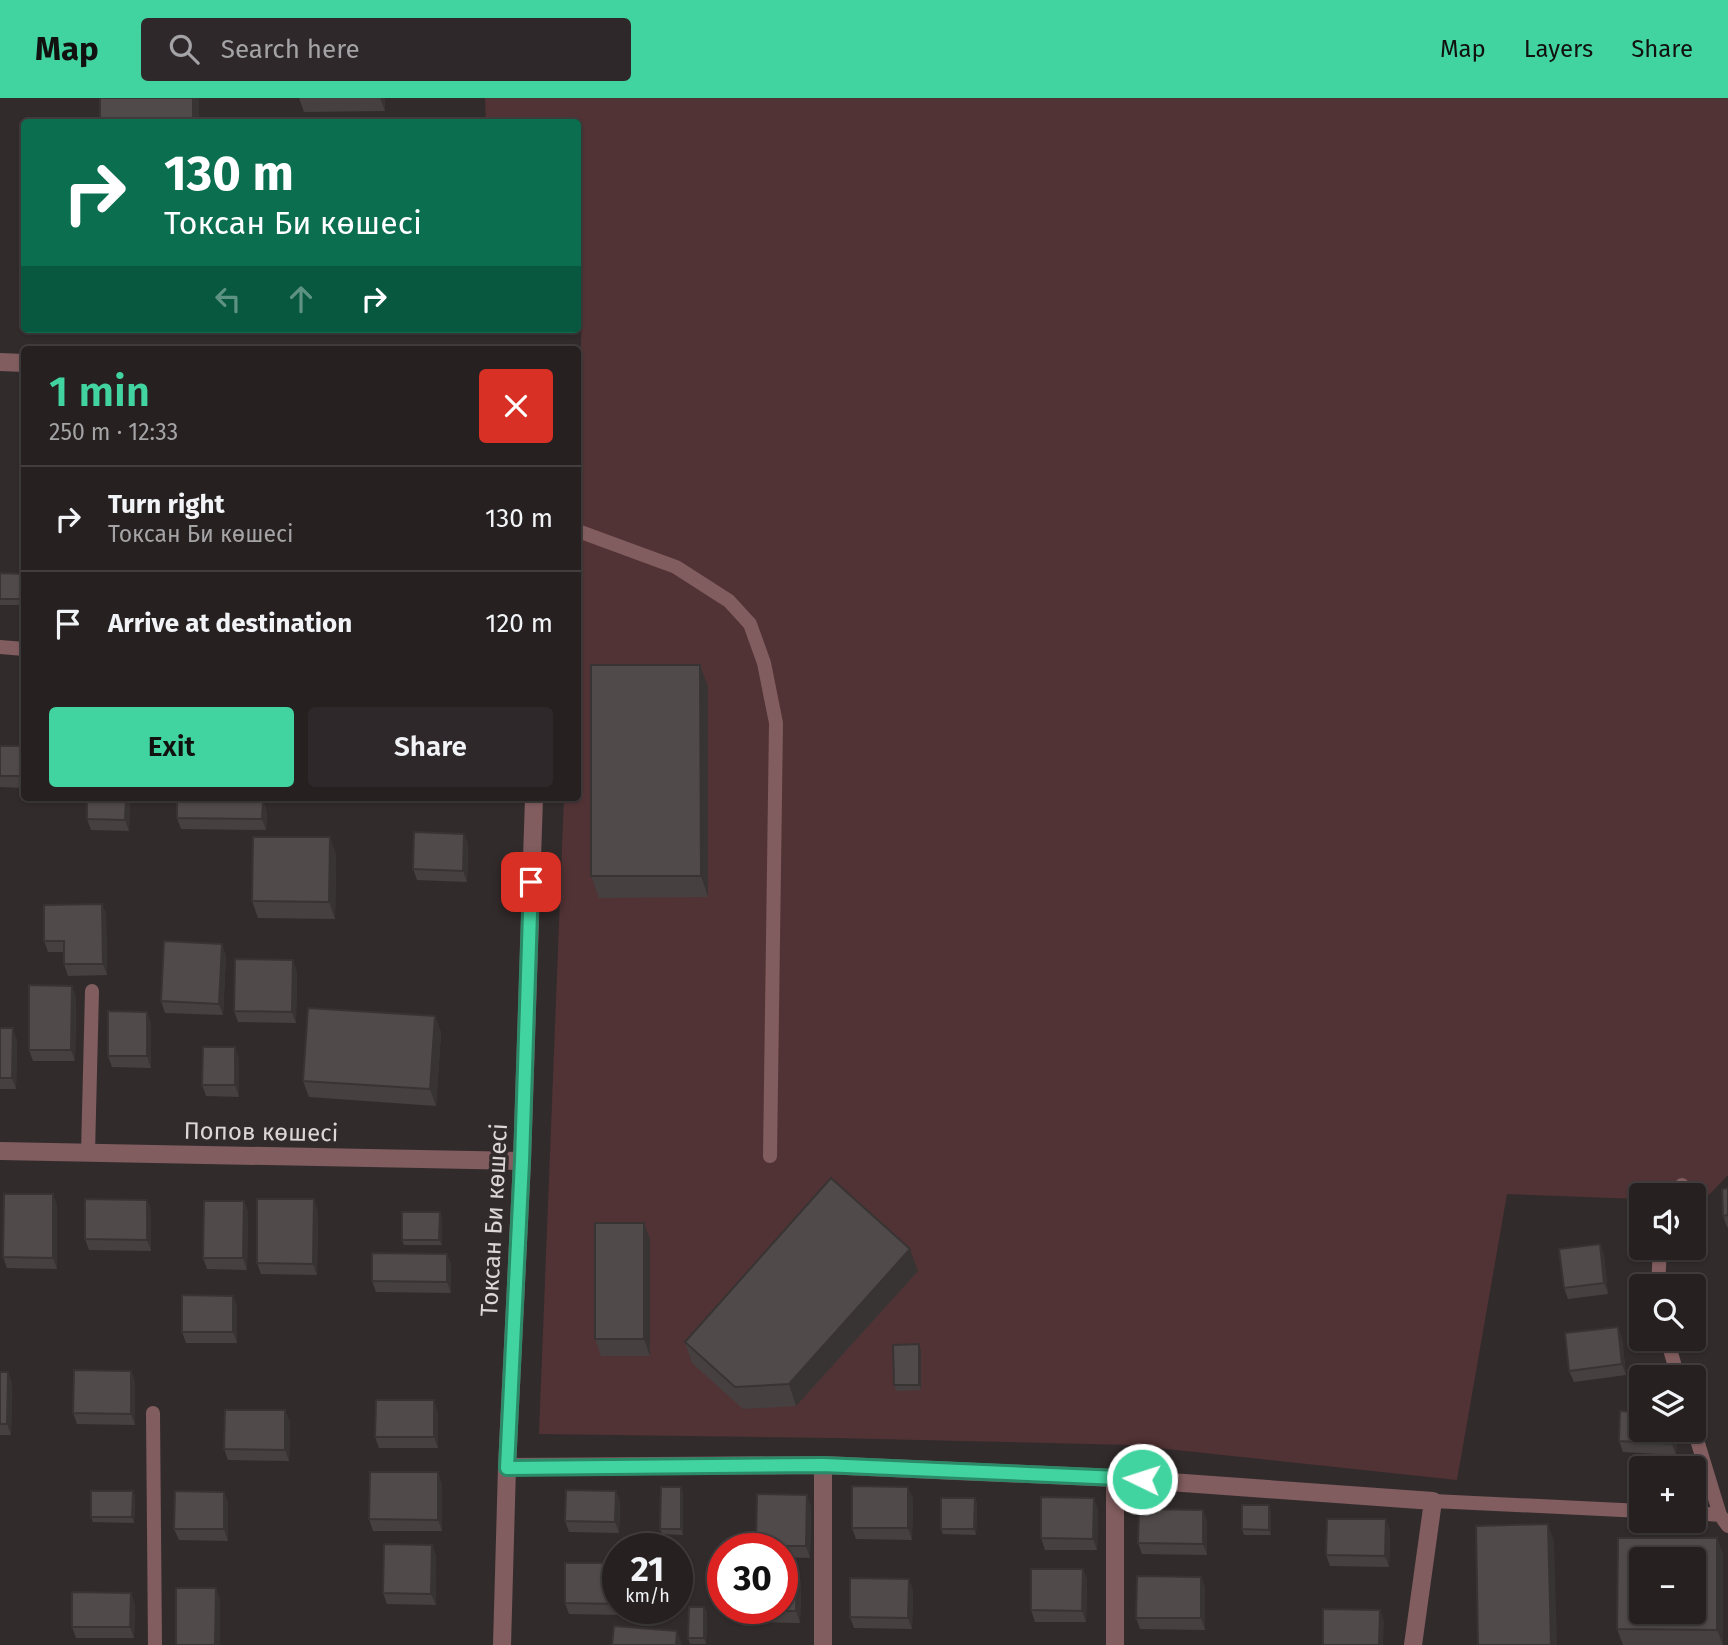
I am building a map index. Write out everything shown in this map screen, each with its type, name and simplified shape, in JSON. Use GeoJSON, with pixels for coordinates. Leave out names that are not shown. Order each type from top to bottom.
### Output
{"type":"FeatureCollection","features":[{"type":"Feature","properties":{"kind":"street"},"geometry":{"type":"LineString","coordinates":[[0,362],[21,363]]}},
{"type":"Feature","properties":{"kind":"street","name":"Токсан Би көшесі"},"geometry":{"type":"LineString","coordinates":[[502,1645],[534,801]]}},
{"type":"Feature","properties":{"kind":"street","name":"Попов көшесі"},"geometry":{"type":"LineString","coordinates":[[0,1152],[522,1161]]}},
{"type":"Feature","properties":{"kind":"street"},"geometry":{"type":"LineString","coordinates":[[507,1468],[823,1465],[1115,1478],[1433,1500],[1413,1645]]}},
{"type":"Feature","properties":{"kind":"street"},"geometry":{"type":"LineString","coordinates":[[823,1465],[823,1645]]}},
{"type":"Feature","properties":{"kind":"street"},"geometry":{"type":"LineString","coordinates":[[1115,1478],[1115,1645]]}},
{"type":"Feature","properties":{"kind":"lane"},"geometry":{"type":"LineString","coordinates":[[581,532],[676,567],[729,601],[750,624],[764,663],[776,723],[770,1156]]}},
{"type":"Feature","properties":{"kind":"lane"},"geometry":{"type":"LineString","coordinates":[[0,648],[21,649]]}},
{"type":"Feature","properties":{"kind":"lane"},"geometry":{"type":"LineString","coordinates":[[88,1153],[92,990]]}},
{"type":"Feature","properties":{"kind":"lane"},"geometry":{"type":"LineString","coordinates":[[153,1413],[155,1645]]}},
{"type":"Feature","properties":{"kind":"lane"},"geometry":{"type":"LineString","coordinates":[[1698,1442],[1724,1520]]}},
{"type":"Feature","properties":{"kind":"lane"},"geometry":{"type":"LineString","coordinates":[[1433,1500],[1629,1510]]}},
{"type":"Feature","properties":{"kind":"lane"},"geometry":{"type":"LineString","coordinates":[[1706,1516],[1724,1520]]}},
{"type":"Feature","properties":{"kind":"shaded area"},"geometry":{"type":"Polygon","coordinates":[[[485,98],[1728,98],[1728,1175],[1706,1198],[1706,1183],[1629,1183],[1629,1199],[1507,1194],[1457,1480],[1130,1445],[539,1434],[564,801],[581,801],[581,119],[486,119],[485,98]]]}},
{"type":"Feature","properties":{"kind":"building"},"geometry":{"type":"Polygon","coordinates":[[[100,98],[193,98],[193,119],[100,119],[100,98]]]}},
{"type":"Feature","properties":{"kind":"building"},"geometry":{"type":"Polygon","coordinates":[[[0,573],[21,574],[21,599],[0,599],[0,573]]]}},
{"type":"Feature","properties":{"kind":"building"},"geometry":{"type":"Polygon","coordinates":[[[591,665],[700,665],[701,876],[591,876],[591,665]]]}},
{"type":"Feature","properties":{"kind":"building"},"geometry":{"type":"Polygon","coordinates":[[[0,746],[21,746],[21,776],[0,776],[0,746]]]}},
{"type":"Feature","properties":{"kind":"building"},"geometry":{"type":"Polygon","coordinates":[[[87,801],[126,801],[125,820],[87,819],[87,801]]]}},
{"type":"Feature","properties":{"kind":"building"},"geometry":{"type":"Polygon","coordinates":[[[177,801],[263,801],[262,819],[177,818],[177,801]]]}},
{"type":"Feature","properties":{"kind":"building"},"geometry":{"type":"Polygon","coordinates":[[[414,832],[464,834],[463,871],[413,869],[414,832]]]}},
{"type":"Feature","properties":{"kind":"building"},"geometry":{"type":"Polygon","coordinates":[[[253,837],[330,837],[329,902],[252,901],[253,837]]]}},
{"type":"Feature","properties":{"kind":"building"},"geometry":{"type":"Polygon","coordinates":[[[102,904],[103,964],[64,964],[64,941],[44,941],[44,905],[102,904]]]}},
{"type":"Feature","properties":{"kind":"building"},"geometry":{"type":"Polygon","coordinates":[[[164,941],[222,944],[219,1004],[161,1001],[164,941]]]}},
{"type":"Feature","properties":{"kind":"building"},"geometry":{"type":"Polygon","coordinates":[[[235,959],[293,960],[292,1012],[234,1011],[235,959]]]}},
{"type":"Feature","properties":{"kind":"building"},"geometry":{"type":"Polygon","coordinates":[[[29,985],[72,986],[71,1050],[29,1050],[29,985]]]}},
{"type":"Feature","properties":{"kind":"building"},"geometry":{"type":"Polygon","coordinates":[[[308,1008],[435,1016],[430,1089],[303,1081],[308,1008]]]}},
{"type":"Feature","properties":{"kind":"building"},"geometry":{"type":"Polygon","coordinates":[[[108,1011],[147,1012],[147,1056],[108,1056],[108,1011]]]}},
{"type":"Feature","properties":{"kind":"building"},"geometry":{"type":"Polygon","coordinates":[[[0,1028],[13,1028],[12,1078],[0,1078],[0,1028]]]}},
{"type":"Feature","properties":{"kind":"building"},"geometry":{"type":"Polygon","coordinates":[[[203,1047],[235,1047],[235,1085],[202,1085],[203,1047]]]}},
{"type":"Feature","properties":{"kind":"building"},"geometry":{"type":"Polygon","coordinates":[[[831,1178],[910,1249],[789,1384],[735,1387],[685,1342],[831,1178]]]}},
{"type":"Feature","properties":{"kind":"building"},"geometry":{"type":"Polygon","coordinates":[[[1728,1188],[1728,1215],[1723,1216],[1722,1189],[1728,1188]]]}},
{"type":"Feature","properties":{"kind":"building"},"geometry":{"type":"Polygon","coordinates":[[[4,1194],[53,1194],[53,1258],[3,1257],[4,1194]]]}},
{"type":"Feature","properties":{"kind":"building"},"geometry":{"type":"Polygon","coordinates":[[[85,1199],[147,1200],[147,1240],[85,1239],[85,1199]]]}},
{"type":"Feature","properties":{"kind":"building"},"geometry":{"type":"Polygon","coordinates":[[[257,1199],[314,1199],[313,1264],[257,1263],[257,1199]]]}},
{"type":"Feature","properties":{"kind":"building"},"geometry":{"type":"Polygon","coordinates":[[[204,1201],[244,1201],[243,1258],[203,1258],[204,1201]]]}},
{"type":"Feature","properties":{"kind":"building"},"geometry":{"type":"Polygon","coordinates":[[[402,1212],[440,1212],[439,1240],[402,1240],[402,1212]]]}},
{"type":"Feature","properties":{"kind":"building"},"geometry":{"type":"Polygon","coordinates":[[[595,1223],[644,1223],[644,1339],[595,1339],[595,1223]]]}},
{"type":"Feature","properties":{"kind":"building"},"geometry":{"type":"Polygon","coordinates":[[[1600,1244],[1604,1283],[1564,1288],[1559,1249],[1600,1244]]]}},
{"type":"Feature","properties":{"kind":"building"},"geometry":{"type":"Polygon","coordinates":[[[372,1253],[447,1254],[447,1282],[372,1281],[372,1253]]]}},
{"type":"Feature","properties":{"kind":"building"},"geometry":{"type":"Polygon","coordinates":[[[182,1295],[233,1296],[233,1332],[182,1332],[182,1295]]]}},
{"type":"Feature","properties":{"kind":"building"},"geometry":{"type":"Polygon","coordinates":[[[1618,1327],[1622,1364],[1569,1371],[1565,1333],[1618,1327]]]}},
{"type":"Feature","properties":{"kind":"building"},"geometry":{"type":"Polygon","coordinates":[[[919,1344],[919,1385],[894,1385],[893,1345],[919,1344]]]}},
{"type":"Feature","properties":{"kind":"building"},"geometry":{"type":"Polygon","coordinates":[[[74,1370],[131,1371],[131,1414],[73,1413],[74,1370]]]}},
{"type":"Feature","properties":{"kind":"building"},"geometry":{"type":"Polygon","coordinates":[[[0,1372],[8,1372],[7,1424],[0,1424],[0,1372]]]}},
{"type":"Feature","properties":{"kind":"building"},"geometry":{"type":"Polygon","coordinates":[[[376,1400],[434,1400],[434,1437],[375,1437],[376,1400]]]}},
{"type":"Feature","properties":{"kind":"building"},"geometry":{"type":"Polygon","coordinates":[[[225,1410],[285,1410],[285,1450],[224,1449],[225,1410]]]}},
{"type":"Feature","properties":{"kind":"building"},"geometry":{"type":"Polygon","coordinates":[[[1620,1411],[1629,1411],[1629,1442],[1619,1441],[1620,1411]]]}},
{"type":"Feature","properties":{"kind":"building"},"geometry":{"type":"Polygon","coordinates":[[[1637,1442],[1672,1442],[1672,1444],[1637,1442]]]}},
{"type":"Feature","properties":{"kind":"building"},"geometry":{"type":"Polygon","coordinates":[[[370,1472],[438,1472],[438,1520],[369,1519],[370,1472]]]}},
{"type":"Feature","properties":{"kind":"building"},"geometry":{"type":"Polygon","coordinates":[[[852,1486],[908,1487],[908,1528],[852,1528],[852,1486]]]}},
{"type":"Feature","properties":{"kind":"building"},"geometry":{"type":"Polygon","coordinates":[[[661,1487],[681,1487],[681,1529],[660,1529],[661,1487]]]}},
{"type":"Feature","properties":{"kind":"building"},"geometry":{"type":"Polygon","coordinates":[[[566,1490],[616,1491],[615,1522],[565,1521],[566,1490]]]}},
{"type":"Feature","properties":{"kind":"building"},"geometry":{"type":"Polygon","coordinates":[[[91,1491],[133,1491],[132,1517],[91,1517],[91,1491]]]}},
{"type":"Feature","properties":{"kind":"building"},"geometry":{"type":"Polygon","coordinates":[[[175,1491],[224,1492],[224,1529],[174,1529],[175,1491]]]}},
{"type":"Feature","properties":{"kind":"building"},"geometry":{"type":"Polygon","coordinates":[[[757,1494],[807,1495],[806,1546],[798,1546],[798,1533],[756,1533],[757,1494]]]}},
{"type":"Feature","properties":{"kind":"building"},"geometry":{"type":"Polygon","coordinates":[[[1041,1497],[1094,1498],[1093,1539],[1041,1538],[1041,1497]]]}},
{"type":"Feature","properties":{"kind":"building"},"geometry":{"type":"Polygon","coordinates":[[[941,1498],[975,1498],[974,1529],[941,1529],[941,1498]]]}},
{"type":"Feature","properties":{"kind":"building"},"geometry":{"type":"Polygon","coordinates":[[[1242,1505],[1269,1505],[1269,1530],[1242,1529],[1242,1505]]]}},
{"type":"Feature","properties":{"kind":"building"},"geometry":{"type":"Polygon","coordinates":[[[1139,1509],[1203,1510],[1203,1544],[1138,1543],[1139,1509]]]}},
{"type":"Feature","properties":{"kind":"building"},"geometry":{"type":"Polygon","coordinates":[[[1327,1519],[1386,1519],[1385,1556],[1326,1555],[1327,1519]]]}},
{"type":"Feature","properties":{"kind":"building"},"geometry":{"type":"Polygon","coordinates":[[[1548,1524],[1551,1645],[1478,1645],[1476,1526],[1548,1524]]]}},
{"type":"Feature","properties":{"kind":"building"},"geometry":{"type":"Polygon","coordinates":[[[1618,1538],[1717,1538],[1717,1630],[1617,1629],[1618,1538]]]}},
{"type":"Feature","properties":{"kind":"building"},"geometry":{"type":"Polygon","coordinates":[[[384,1544],[432,1545],[431,1594],[383,1593],[384,1544]]]}},
{"type":"Feature","properties":{"kind":"building"},"geometry":{"type":"Polygon","coordinates":[[[565,1563],[602,1563],[602,1604],[565,1603],[565,1563]]]}},
{"type":"Feature","properties":{"kind":"building"},"geometry":{"type":"Polygon","coordinates":[[[1031,1569],[1083,1569],[1082,1611],[1031,1610],[1031,1569]]]}},
{"type":"Feature","properties":{"kind":"building"},"geometry":{"type":"Polygon","coordinates":[[[1137,1576],[1201,1577],[1201,1618],[1136,1618],[1137,1576]]]}},
{"type":"Feature","properties":{"kind":"building"},"geometry":{"type":"Polygon","coordinates":[[[850,1578],[909,1579],[908,1618],[850,1617],[850,1578]]]}},
{"type":"Feature","properties":{"kind":"building"},"geometry":{"type":"Polygon","coordinates":[[[176,1588],[216,1588],[215,1645],[176,1645],[176,1588]]]}},
{"type":"Feature","properties":{"kind":"building"},"geometry":{"type":"Polygon","coordinates":[[[72,1592],[131,1593],[130,1627],[72,1627],[72,1592]]]}},
{"type":"Feature","properties":{"kind":"building"},"geometry":{"type":"Polygon","coordinates":[[[693,1607],[704,1607],[704,1638],[688,1638],[688,1624],[693,1624],[693,1607]]]}},
{"type":"Feature","properties":{"kind":"building"},"geometry":{"type":"Polygon","coordinates":[[[1323,1609],[1380,1610],[1379,1645],[1323,1645],[1323,1609]]]}},
{"type":"Feature","properties":{"kind":"building"},"geometry":{"type":"Polygon","coordinates":[[[614,1626],[677,1631],[676,1645],[612,1645],[614,1626]]]}},
{"type":"Feature","properties":{"kind":"route"},"geometry":{"type":"LineString","coordinates":[[531,882],[522,1161],[507,1468],[823,1465],[1142,1479]]}}]}
